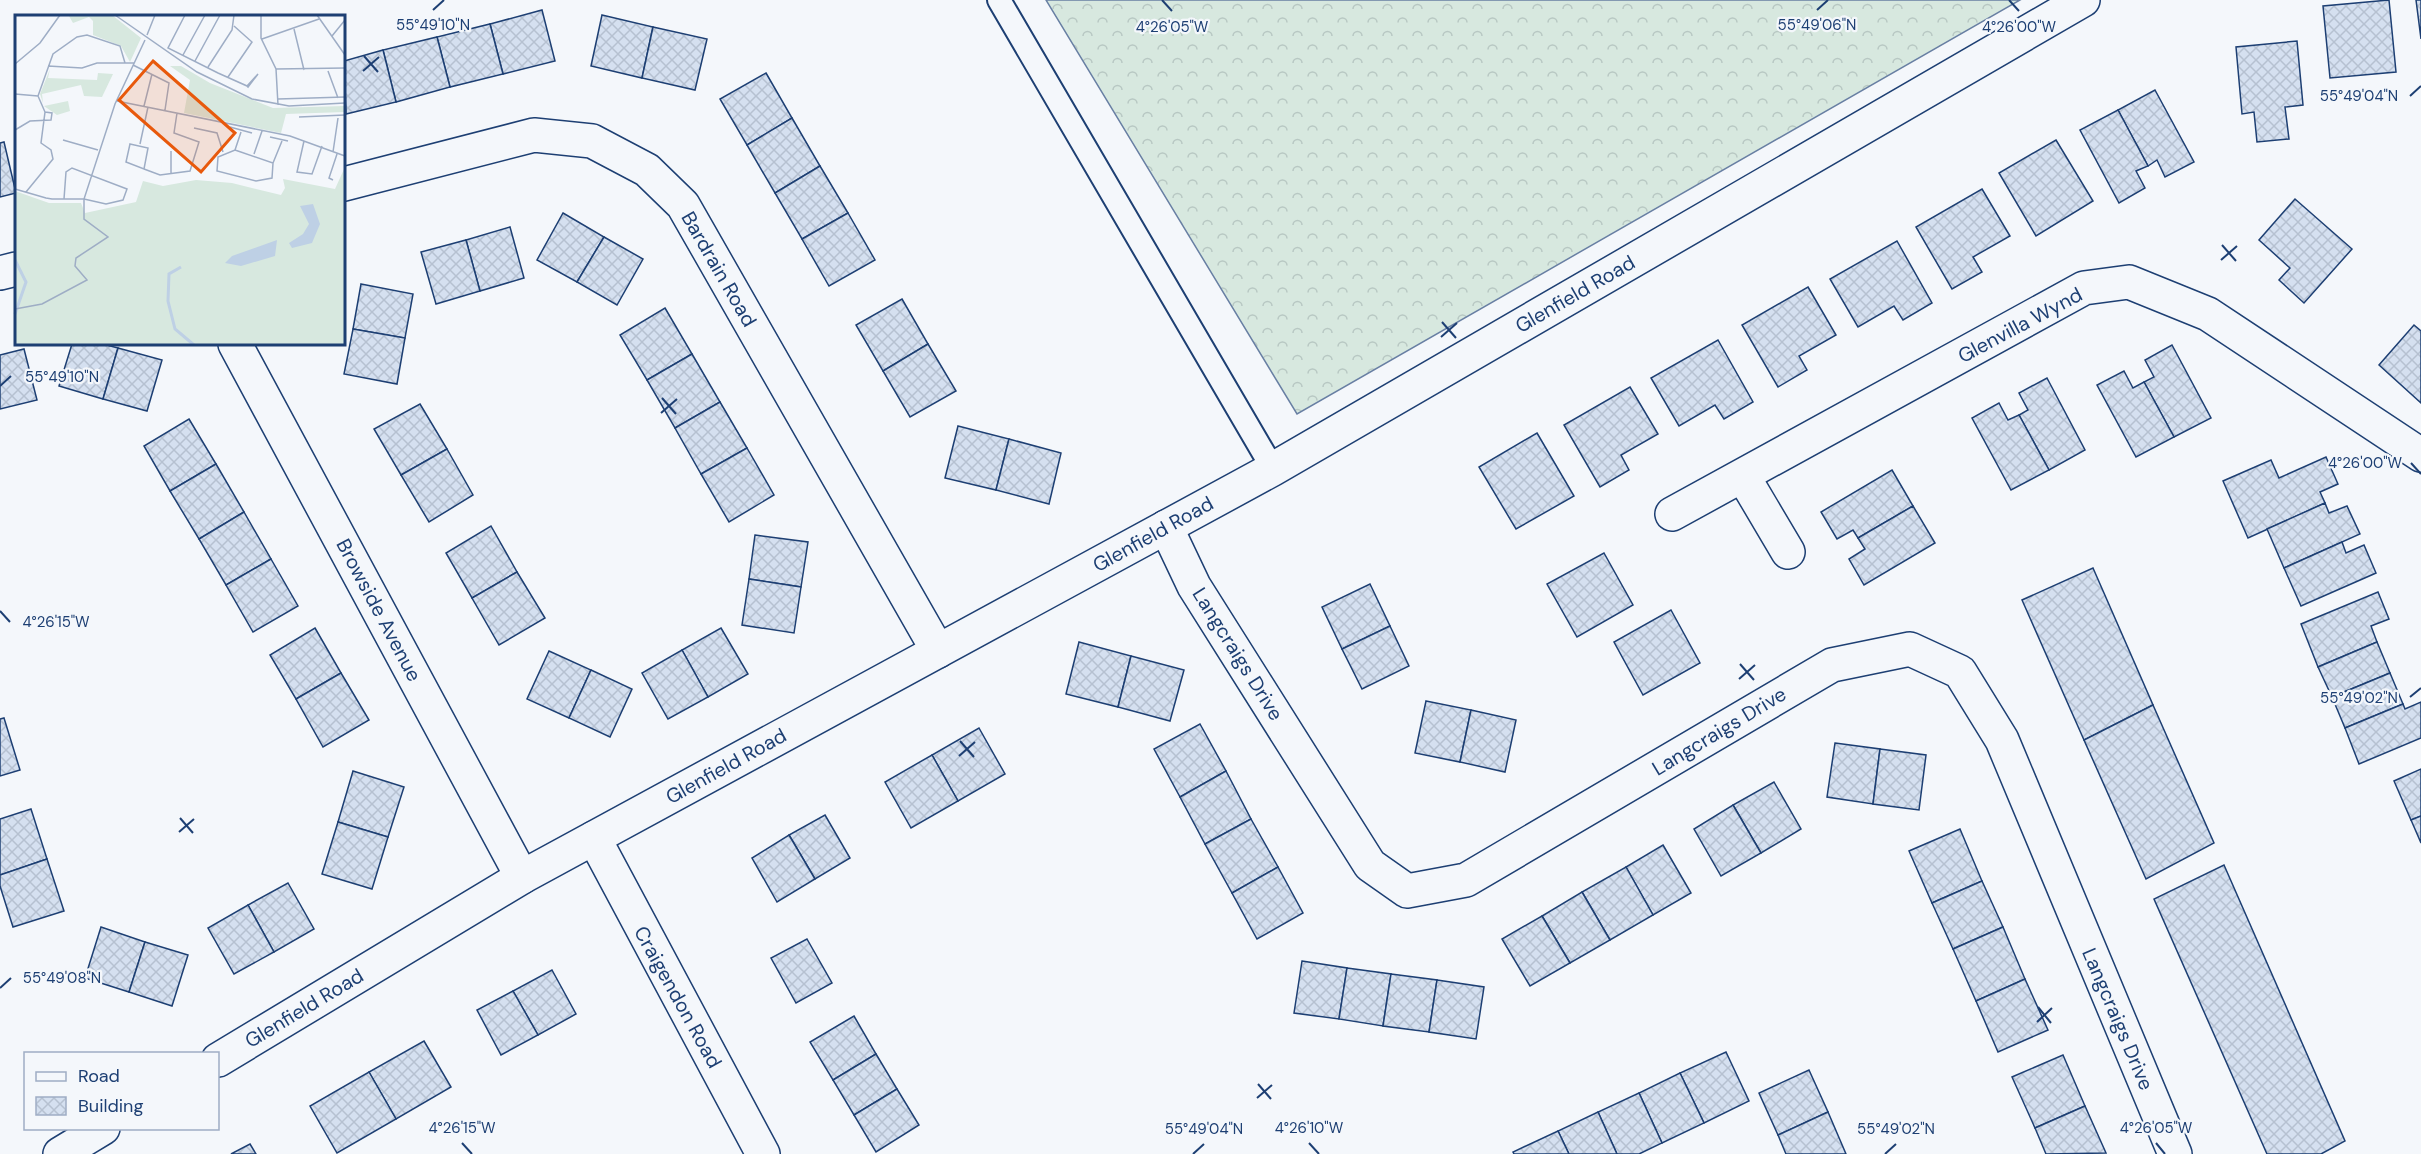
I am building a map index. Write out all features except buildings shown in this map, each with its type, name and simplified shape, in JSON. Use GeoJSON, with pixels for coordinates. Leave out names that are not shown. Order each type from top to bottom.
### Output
{"type":"FeatureCollection","features":[{"type":"Feature","properties":{"kind":"street","name":"Glenfield Road"},"geometry":{"type":"LineString","coordinates":[[219,1059],[522,877],[1273,469],[2083,0]]}},
{"type":"Feature","properties":{"kind":"street","name":"Bardrain Road"},"geometry":{"type":"LineString","coordinates":[[345,184],[534,135],[592,141],[647,170],[684,205],[938,651]]}},
{"type":"Feature","properties":{"kind":"street"},"geometry":{"type":"LineString","coordinates":[[0,273],[15,269]]}},
{"type":"Feature","properties":{"kind":"street","name":"Glenvilla Wynd"},"geometry":{"type":"LineString","coordinates":[[1672,514],[2084,288],[2129,282],[2208,314],[2421,455]]}},
{"type":"Feature","properties":{"kind":"street","name":"Browside Avenue"},"geometry":{"type":"LineString","coordinates":[[236,345],[522,877]]}},
{"type":"Feature","properties":{"kind":"street"},"geometry":{"type":"LineString","coordinates":[[1743,476],[1788,552]]}},
{"type":"Feature","properties":{"kind":"street","name":"Langcraigs Drive"},"geometry":{"type":"LineString","coordinates":[[1166,527],[1194,586],[1370,866],[1407,891],[1466,880],[1832,665],[1910,649],[1960,672],[2002,740],[2175,1154]]}},
{"type":"Feature","properties":{"kind":"street","name":"Craigendon Road"},"geometry":{"type":"LineString","coordinates":[[594,838],[763,1154]]}},
{"type":"Feature","properties":{"kind":"street"},"geometry":{"type":"LineString","coordinates":[[60,1154],[100,1130]]}},
{"type":"Feature","properties":{"kind":"lane"},"geometry":{"type":"LineString","coordinates":[[999,0],[1273,469]]}},
{"type":"Feature","properties":{"kind":"green space"},"geometry":{"type":"Polygon","coordinates":[[[1046,0],[2020,0],[1297,414],[1046,0]]]}}]}
